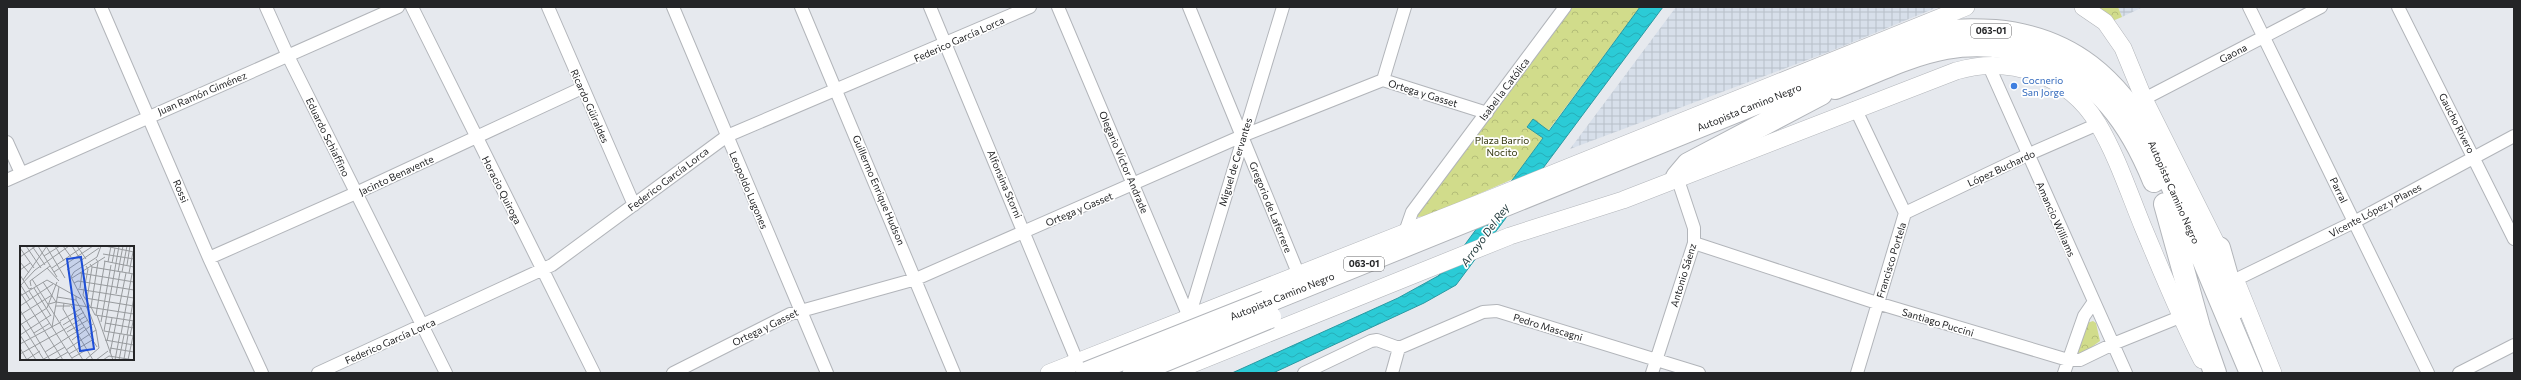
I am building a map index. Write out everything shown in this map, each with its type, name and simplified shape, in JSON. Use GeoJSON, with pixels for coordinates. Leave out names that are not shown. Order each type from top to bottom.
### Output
{"type":"FeatureCollection","features":[{"type":"Feature","properties":{"kind":"highway","name":"Autopista Camino Negro"},"geometry":{"type":"LineString","coordinates":[[1134,373],[1268,310],[1457,233],[1561,184],[1905,43],[1947,32],[1968,30],[2010,33],[2031,37],[2070,52],[2094,68],[2114,86],[2137,114],[2155,145],[2251,373]]}},
{"type":"Feature","properties":{"kind":"highway","name":"Autopista Camino Negro"},"geometry":{"type":"LineString","coordinates":[[1561,184],[1821,94],[1922,54],[1946,48],[2000,47],[2035,55],[2062,67],[2079,77],[2110,105],[2146,160],[2239,373]]}},
{"type":"Feature","properties":{"kind":"highway"},"geometry":{"type":"LineString","coordinates":[[1677,177],[1688,164],[1821,94]]}},
{"type":"Feature","properties":{"kind":"highway"},"geometry":{"type":"LineString","coordinates":[[2165,204],[2199,327],[2215,373]]}},
{"type":"Feature","properties":{"kind":"highway"},"geometry":{"type":"LineString","coordinates":[[2219,248],[2254,373]]}},
{"type":"Feature","properties":{"kind":"highway","name":"Autopista Camino Negro"},"geometry":{"type":"LineString","coordinates":[[1082,367],[1268,310]]}},
{"type":"Feature","properties":{"kind":"street","name":"Rossi"},"geometry":{"type":"LineString","coordinates":[[101,7],[209,258],[262,373]]}},
{"type":"Feature","properties":{"kind":"street","name":"Eduardo Schiaffino"},"geometry":{"type":"LineString","coordinates":[[266,7],[288,56],[446,373]]}},
{"type":"Feature","properties":{"kind":"street","name":"Juan Ramón Giménez"},"geometry":{"type":"LineString","coordinates":[[7,180],[398,7]]}},
{"type":"Feature","properties":{"kind":"street","name":"Horacio Quiroga"},"geometry":{"type":"LineString","coordinates":[[412,7],[594,373]]}},
{"type":"Feature","properties":{"kind":"street","name":"Ricardo Güiraldes"},"geometry":{"type":"LineString","coordinates":[[548,7],[634,205]]}},
{"type":"Feature","properties":{"kind":"street","name":"Leopoldo Lugones"},"geometry":{"type":"LineString","coordinates":[[674,7],[799,310],[827,373]]}},
{"type":"Feature","properties":{"kind":"street","name":"Guillermo Enrique Hudson"},"geometry":{"type":"LineString","coordinates":[[801,7],[838,91],[954,373]]}},
{"type":"Feature","properties":{"kind":"street","name":"Alfonsina Storni"},"geometry":{"type":"LineString","coordinates":[[930,7],[1082,367]]}},
{"type":"Feature","properties":{"kind":"street","name":"Federico García Lorca"},"geometry":{"type":"LineString","coordinates":[[318,373],[422,327],[543,270],[727,136],[838,91],[1030,7]]}},
{"type":"Feature","properties":{"kind":"street","name":"Olegario Víctor Andrade"},"geometry":{"type":"LineString","coordinates":[[1058,7],[1190,317]]}},
{"type":"Feature","properties":{"kind":"street","name":"Gregorio de Laferrere"},"geometry":{"type":"LineString","coordinates":[[1189,7],[1298,274]]}},
{"type":"Feature","properties":{"kind":"street","name":"Miguel de Cervantes"},"geometry":{"type":"LineString","coordinates":[[1190,317],[1242,136],[1283,7]]}},
{"type":"Feature","properties":{"kind":"street"},"geometry":{"type":"LineString","coordinates":[[1382,80],[1405,7]]}},
{"type":"Feature","properties":{"kind":"street","name":"Isabel la Católica"},"geometry":{"type":"LineString","coordinates":[[1405,232],[1412,212],[1565,7]]}},
{"type":"Feature","properties":{"kind":"street"},"geometry":{"type":"LineString","coordinates":[[1049,373],[1082,367],[1190,317],[1480,203],[1561,184],[1966,7]]}},
{"type":"Feature","properties":{"kind":"street"},"geometry":{"type":"LineString","coordinates":[[2083,7],[2098,16],[2113,32],[2123,48],[2144,99],[2235,280],[2273,373]]}},
{"type":"Feature","properties":{"kind":"street","name":"Parral"},"geometry":{"type":"LineString","coordinates":[[2248,7],[2428,373]]}},
{"type":"Feature","properties":{"kind":"street","name":"Gaona"},"geometry":{"type":"LineString","coordinates":[[2144,99],[2321,7]]}},
{"type":"Feature","properties":{"kind":"street","name":"Gaucho Rivero"},"geometry":{"type":"LineString","coordinates":[[2398,7],[2514,239]]}},
{"type":"Feature","properties":{"kind":"street"},"geometry":{"type":"LineString","coordinates":[[1170,373],[1510,236],[1623,200],[1677,177],[1956,70],[1988,64],[2009,65],[2043,75],[2078,99],[2098,124],[2180,317],[2208,373]]}},
{"type":"Feature","properties":{"kind":"street","name":"Amancio Williams"},"geometry":{"type":"LineString","coordinates":[[1988,64],[2093,303],[2126,373]]}},
{"type":"Feature","properties":{"kind":"street","name":"Ortega y Gasset"},"geometry":{"type":"LineString","coordinates":[[673,373],[799,310],[916,279],[1242,136],[1382,80],[1486,113]]}},
{"type":"Feature","properties":{"kind":"street","name":"Jacinto Benavente"},"geometry":{"type":"LineString","coordinates":[[209,258],[356,193],[582,88]]}},
{"type":"Feature","properties":{"kind":"street","name":"Francisco Portela"},"geometry":{"type":"LineString","coordinates":[[1854,108],[1905,213],[1857,373]]}},
{"type":"Feature","properties":{"kind":"street","name":"López Buchardo"},"geometry":{"type":"LineString","coordinates":[[1905,213],[2027,155],[2098,124]]}},
{"type":"Feature","properties":{"kind":"street","name":"Vicente López y Planes"},"geometry":{"type":"LineString","coordinates":[[2235,280],[2354,222],[2514,136]]}},
{"type":"Feature","properties":{"kind":"street"},"geometry":{"type":"LineString","coordinates":[[7,142],[21,173]]}},
{"type":"Feature","properties":{"kind":"street","name":"Antonio Sáenz"},"geometry":{"type":"LineString","coordinates":[[1652,373],[1694,243],[1694,228],[1677,177]]}},
{"type":"Feature","properties":{"kind":"street","name":"Santiago Puccini"},"geometry":{"type":"LineString","coordinates":[[1694,243],[1877,303],[2068,360],[2080,360],[2112,344],[2180,317]]}},
{"type":"Feature","properties":{"kind":"street"},"geometry":{"type":"LineString","coordinates":[[2064,373],[2084,316],[2093,303]]}},
{"type":"Feature","properties":{"kind":"street","name":"Pedro Mascagni"},"geometry":{"type":"LineString","coordinates":[[1399,348],[1484,312],[1497,311],[1699,373]]}},
{"type":"Feature","properties":{"kind":"street"},"geometry":{"type":"LineString","coordinates":[[1170,373],[1190,317]]}},
{"type":"Feature","properties":{"kind":"street"},"geometry":{"type":"LineString","coordinates":[[1304,373],[1377,340],[1399,348],[1392,373]]}},
{"type":"Feature","properties":{"kind":"street"},"geometry":{"type":"LineString","coordinates":[[2459,373],[2514,345]]}},
{"type":"Feature","properties":{"kind":"shaded area"},"geometry":{"type":"Polygon","coordinates":[[[1676,7],[1938,7],[1831,51],[1570,149],[1676,7]]]}},
{"type":"Feature","properties":{"kind":"shaded area"},"geometry":{"type":"Polygon","coordinates":[[[2118,7],[2143,7],[2122,17],[2118,7]]]}},
{"type":"Feature","properties":{"kind":"green space","name":"Plaza Barrio Nocito"},"geometry":{"type":"Polygon","coordinates":[[[1571,7],[1640,7],[1548,131],[1533,120],[1527,126],[1543,138],[1513,179],[1428,216],[1417,217],[1417,213],[1571,7]]]}},
{"type":"Feature","properties":{"kind":"green space"},"geometry":{"type":"Polygon","coordinates":[[[2093,7],[2118,7],[2122,17],[2110,22],[2093,7]]]}},
{"type":"Feature","properties":{"kind":"green space"},"geometry":{"type":"Polygon","coordinates":[[[2093,321],[2096,323],[2100,341],[2082,354],[2076,353],[2087,323],[2093,321]]]}},
{"type":"Feature","properties":{"kind":"water","name":"Arroyo Del Rey"},"geometry":{"type":"Polygon","coordinates":[[[1640,7],[1663,7],[1456,285],[1424,303],[1273,373],[1232,373],[1398,298],[1438,276],[1450,265],[1543,138],[1527,127],[1533,119],[1549,131],[1640,7]]]}},
{"type":"Feature","properties":{"kind":"place","name":"Cocnerio San Jorge"},"geometry":{"type":"Point","coordinates":[2014,86]}}]}
